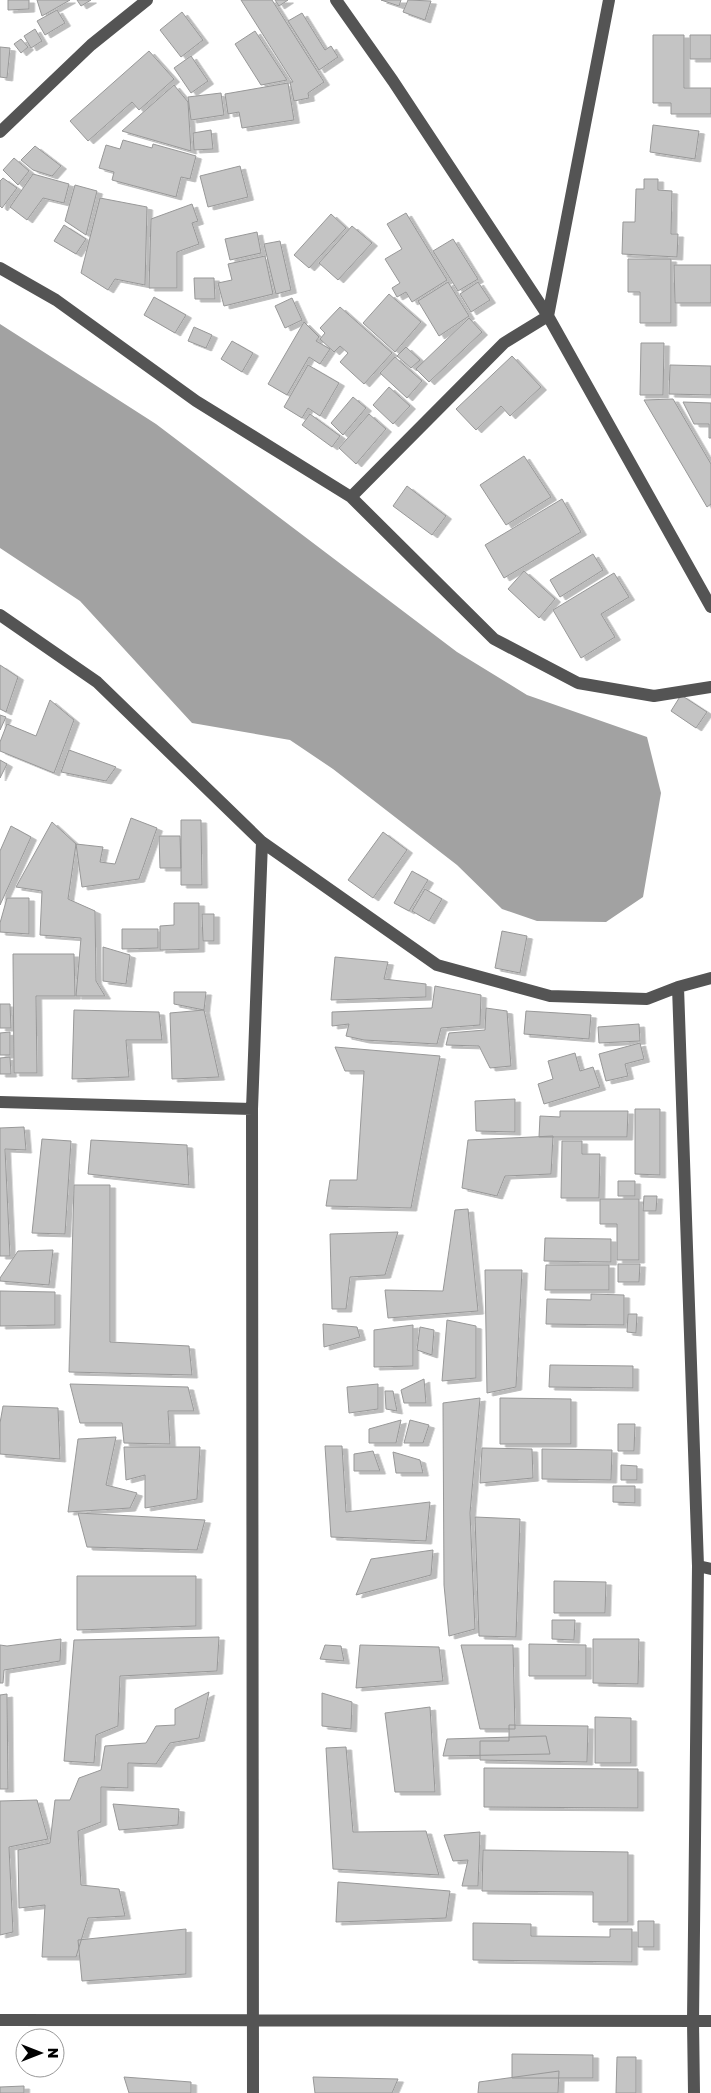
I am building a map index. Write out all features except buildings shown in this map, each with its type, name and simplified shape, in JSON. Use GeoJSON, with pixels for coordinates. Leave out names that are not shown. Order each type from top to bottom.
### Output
{"type":"FeatureCollection","features":[{"type":"Feature","properties":{"kind":"street"},"geometry":{"type":"LineString","coordinates":[[0,132],[91,45],[148,0]]}},
{"type":"Feature","properties":{"kind":"street"},"geometry":{"type":"LineString","coordinates":[[336,0],[393,81],[548,316],[711,607]]}},
{"type":"Feature","properties":{"kind":"street"},"geometry":{"type":"LineString","coordinates":[[350,497],[504,343],[548,316],[609,0]]}},
{"type":"Feature","properties":{"kind":"street"},"geometry":{"type":"LineString","coordinates":[[0,268],[56,300],[196,401],[350,497],[494,639],[578,683],[654,696],[711,687]]}},
{"type":"Feature","properties":{"kind":"street"},"geometry":{"type":"LineString","coordinates":[[0,615],[97,682],[262,842],[438,964],[550,996],[647,999],[678,987],[711,978]]}},
{"type":"Feature","properties":{"kind":"street"},"geometry":{"type":"LineString","coordinates":[[254,2093],[252,2020],[252,1109],[262,842]]}},
{"type":"Feature","properties":{"kind":"street"},"geometry":{"type":"LineString","coordinates":[[678,987],[698,1566],[693,2020],[694,2093]]}},
{"type":"Feature","properties":{"kind":"street"},"geometry":{"type":"LineString","coordinates":[[0,1102],[252,1109]]}},
{"type":"Feature","properties":{"kind":"street"},"geometry":{"type":"LineString","coordinates":[[698,1566],[711,1570]]}},
{"type":"Feature","properties":{"kind":"street"},"geometry":{"type":"LineString","coordinates":[[0,2020],[711,2020]]}},
{"type":"Feature","properties":{"kind":"shaded area"},"geometry":{"type":"Polygon","coordinates":[[[0,324],[156,424],[457,652],[527,695],[647,737],[661,793],[643,897],[606,922],[537,921],[502,909],[457,865],[333,769],[290,740],[192,723],[80,601],[0,548],[0,324]]]}}]}
